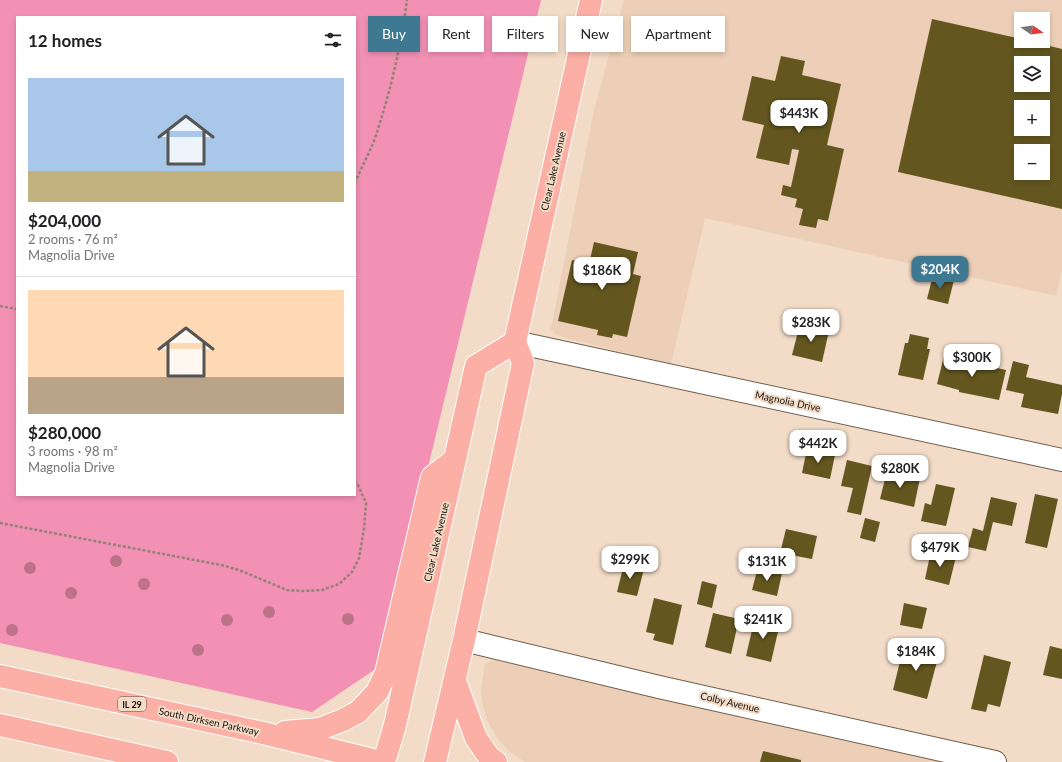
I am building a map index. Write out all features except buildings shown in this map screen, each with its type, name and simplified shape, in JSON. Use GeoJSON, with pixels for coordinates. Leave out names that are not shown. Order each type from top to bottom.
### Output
{"type":"FeatureCollection","features":[{"type":"Feature","properties":{"kind":"main road","name":"Clear Lake Avenue"},"geometry":{"type":"LineString","coordinates":[[382,762],[394,725],[476,366],[515,342],[591,0]]}},
{"type":"Feature","properties":{"kind":"main road"},"geometry":{"type":"LineString","coordinates":[[435,762],[455,681],[523,363],[515,342]]}},
{"type":"Feature","properties":{"kind":"main road"},"geometry":{"type":"LineString","coordinates":[[263,733],[320,729],[358,712],[377,692],[386,673],[432,477],[454,460]]}},
{"type":"Feature","properties":{"kind":"main road","name":"South Dirksen Parkway"},"geometry":{"type":"LineString","coordinates":[[0,676],[263,733],[382,762]]}},
{"type":"Feature","properties":{"kind":"main road"},"geometry":{"type":"LineString","coordinates":[[455,681],[476,738],[489,757],[496,762]]}},
{"type":"Feature","properties":{"kind":"main road"},"geometry":{"type":"LineString","coordinates":[[0,725],[167,762]]}},
{"type":"Feature","properties":{"kind":"street","name":"Magnolia Drive"},"geometry":{"type":"LineString","coordinates":[[515,342],[1062,460]]}},
{"type":"Feature","properties":{"kind":"street","name":"Colby Avenue"},"geometry":{"type":"LineString","coordinates":[[464,640],[659,687],[995,762]]}},
{"type":"Feature","properties":{"kind":"path"},"geometry":{"type":"LineString","coordinates":[[356,181],[374,140],[387,97],[399,46],[407,0]]}},
{"type":"Feature","properties":{"kind":"path"},"geometry":{"type":"LineString","coordinates":[[0,306],[16,309]]}},
{"type":"Feature","properties":{"kind":"path"},"geometry":{"type":"LineString","coordinates":[[0,523],[220,565],[239,570],[287,590],[322,590],[339,584],[352,572],[359,558],[364,530],[366,503],[356,483]]}},
{"type":"Feature","properties":{"kind":"shaded area"},"geometry":{"type":"Polygon","coordinates":[[[0,0],[541,0],[537,16],[492,16],[492,52],[528,52],[380,666],[312,712],[0,643],[0,0]]]}},
{"type":"Feature","properties":{"kind":"shaded area"},"geometry":{"type":"Polygon","coordinates":[[[624,0],[1062,0],[1062,270],[1056,296],[705,218],[671,364],[566,338],[554,333],[551,329],[594,110],[610,52],[623,52],[623,16],[620,16],[624,0]]]}},
{"type":"Feature","properties":{"kind":"shaded area"},"geometry":{"type":"Polygon","coordinates":[[[494,660],[594,679],[951,762],[525,762],[508,750],[497,738],[487,720],[481,693],[482,682],[485,664],[494,660]]]}}]}
